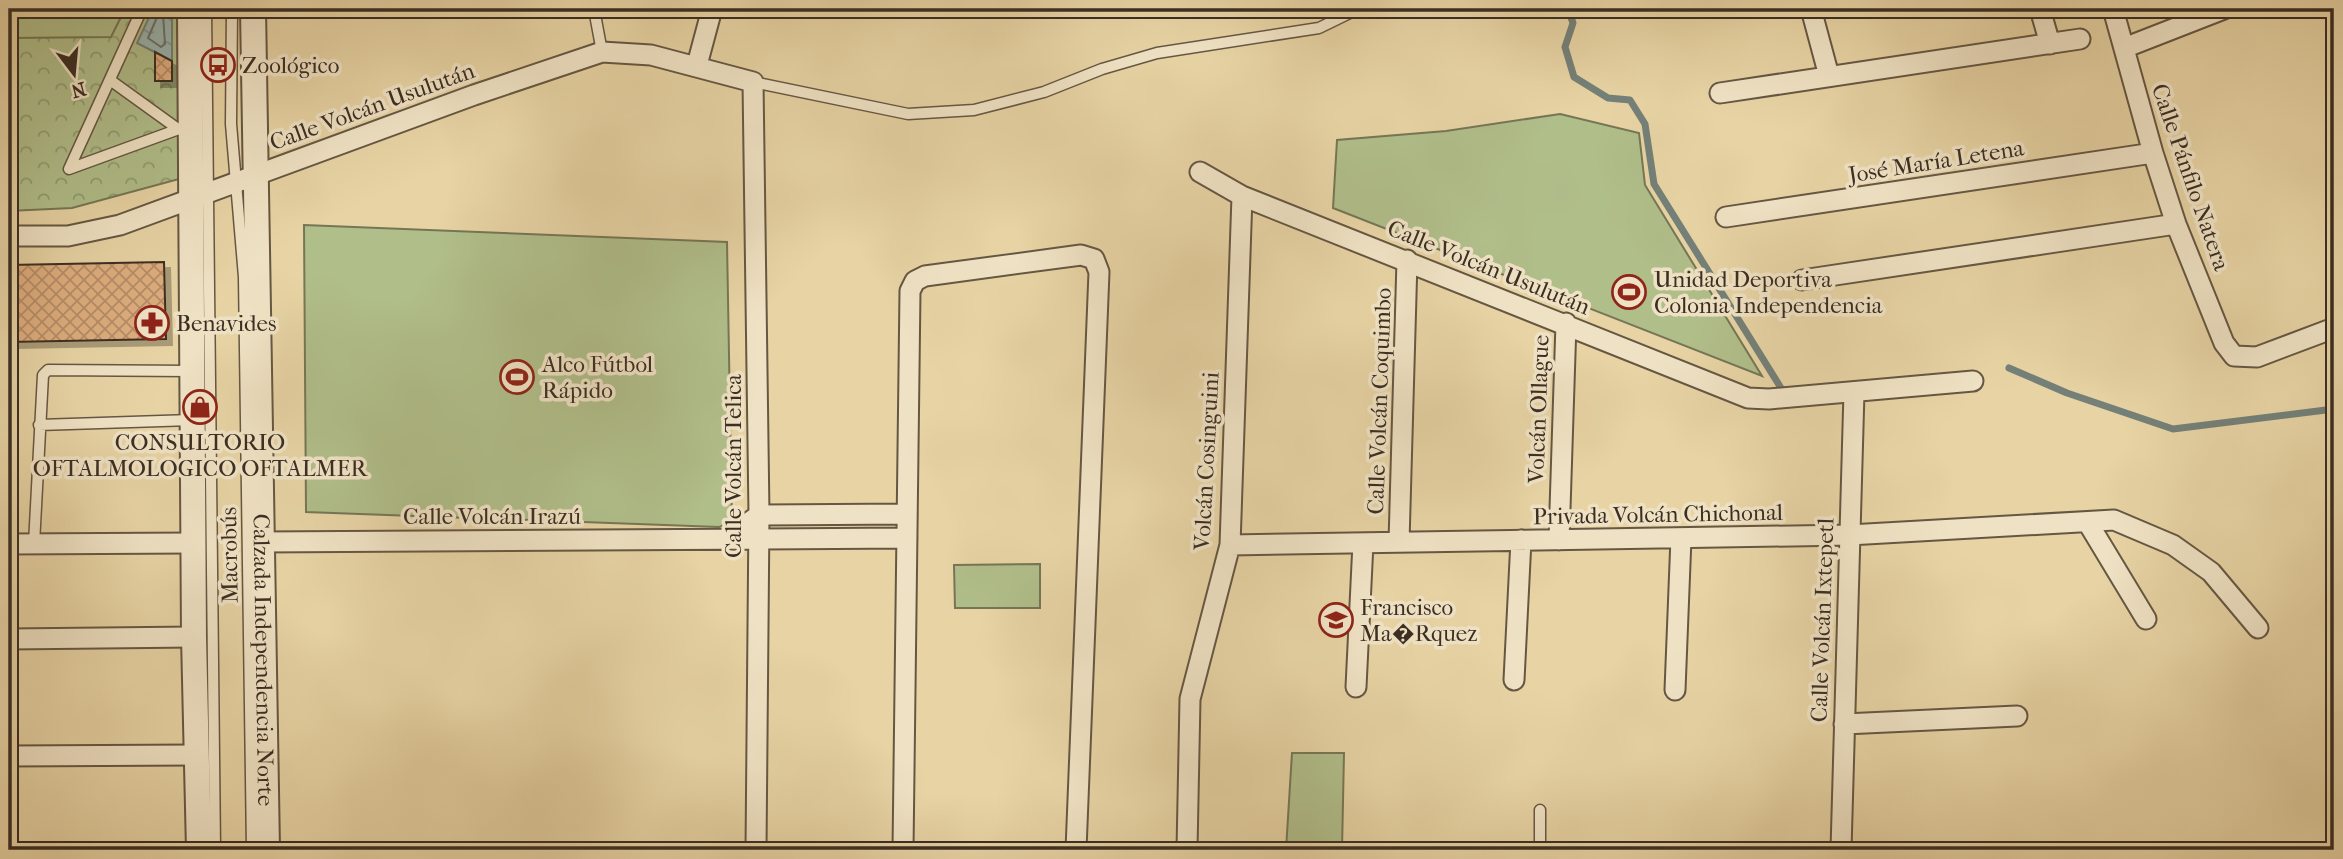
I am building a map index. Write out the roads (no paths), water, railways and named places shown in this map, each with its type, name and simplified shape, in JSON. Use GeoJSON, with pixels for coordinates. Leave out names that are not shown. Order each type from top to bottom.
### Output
{"type":"FeatureCollection","features":[{"type":"Feature","properties":{"kind":"street"},"geometry":{"type":"LineString","coordinates":[[191,9],[184,127],[199,196],[192,420],[198,850]]}},
{"type":"Feature","properties":{"kind":"street","name":"Calzada Independencia Norte"},"geometry":{"type":"LineString","coordinates":[[253,9],[245,178],[260,542],[267,850]]}},
{"type":"Feature","properties":{"kind":"street"},"geometry":{"type":"LineString","coordinates":[[697,65],[713,9]]}},
{"type":"Feature","properties":{"kind":"street"},"geometry":{"type":"LineString","coordinates":[[1811,9],[1829,76]]}},
{"type":"Feature","properties":{"kind":"street"},"geometry":{"type":"LineString","coordinates":[[2040,9],[2050,44]]}},
{"type":"Feature","properties":{"kind":"street","name":"Calle Pánfilo Natera"},"geometry":{"type":"LineString","coordinates":[[2113,9],[2153,153],[2176,224],[2224,343],[2234,356],[2257,357],[2334,328]]}},
{"type":"Feature","properties":{"kind":"street"},"geometry":{"type":"LineString","coordinates":[[2124,48],[2224,9]]}},
{"type":"Feature","properties":{"kind":"street"},"geometry":{"type":"LineString","coordinates":[[1720,93],[2080,39]]}},
{"type":"Feature","properties":{"kind":"street","name":"Calle Volcán Usulután"},"geometry":{"type":"LineString","coordinates":[[9,236],[68,236],[120,225],[602,52],[651,55],[697,65],[753,82]]}},
{"type":"Feature","properties":{"kind":"street","name":"Calle Volcán Telica"},"geometry":{"type":"LineString","coordinates":[[753,82],[759,515],[756,850]]}},
{"type":"Feature","properties":{"kind":"street","name":"José María Letena"},"geometry":{"type":"LineString","coordinates":[[1726,217],[2153,153]]}},
{"type":"Feature","properties":{"kind":"street","name":"Calle Volcán Usulután"},"geometry":{"type":"LineString","coordinates":[[1200,172],[1242,196],[1566,323],[1748,398],[1769,400],[1973,381]]}},
{"type":"Feature","properties":{"kind":"street","name":"Volcán Cosinguini"},"geometry":{"type":"LineString","coordinates":[[1187,850],[1190,699],[1230,545],[1242,196]]}},
{"type":"Feature","properties":{"kind":"street"},"geometry":{"type":"LineString","coordinates":[[1802,280],[2176,224]]}},
{"type":"Feature","properties":{"kind":"street"},"geometry":{"type":"LineString","coordinates":[[903,850],[910,291],[915,281],[925,276],[1080,255],[1094,259],[1099,272],[1076,850]]}},
{"type":"Feature","properties":{"kind":"street","name":"Calle Volcán Coquimbo"},"geometry":{"type":"LineString","coordinates":[[1399,542],[1407,260]]}},
{"type":"Feature","properties":{"kind":"street","name":"Volcán Ollague"},"geometry":{"type":"LineString","coordinates":[[1559,540],[1566,323]]}},
{"type":"Feature","properties":{"kind":"street","name":"Calle Volcán Ixtepetl"},"geometry":{"type":"LineString","coordinates":[[1841,850],[1854,392]]}},
{"type":"Feature","properties":{"kind":"street"},"geometry":{"type":"LineString","coordinates":[[873,539],[874,513]]}},
{"type":"Feature","properties":{"kind":"street"},"geometry":{"type":"LineString","coordinates":[[725,540],[759,515],[907,514]]}},
{"type":"Feature","properties":{"kind":"street","name":"Privada Volcán Chichonal"},"geometry":{"type":"LineString","coordinates":[[1230,545],[1849,535],[2114,520],[2173,545],[2211,572],[2258,628]]}},
{"type":"Feature","properties":{"kind":"street"},"geometry":{"type":"LineString","coordinates":[[2088,523],[2146,619]]}},
{"type":"Feature","properties":{"kind":"street","name":"Calle Volcán Irazú"},"geometry":{"type":"LineString","coordinates":[[260,542],[907,538]]}},
{"type":"Feature","properties":{"kind":"street"},"geometry":{"type":"LineString","coordinates":[[1675,690],[1681,538]]}},
{"type":"Feature","properties":{"kind":"street"},"geometry":{"type":"LineString","coordinates":[[1514,680],[1521,540]]}},
{"type":"Feature","properties":{"kind":"street"},"geometry":{"type":"LineString","coordinates":[[9,544],[194,543]]}},
{"type":"Feature","properties":{"kind":"street"},"geometry":{"type":"LineString","coordinates":[[1356,687],[1363,543]]}},
{"type":"Feature","properties":{"kind":"street"},"geometry":{"type":"LineString","coordinates":[[9,639],[194,636]]}},
{"type":"Feature","properties":{"kind":"street"},"geometry":{"type":"LineString","coordinates":[[1844,724],[2017,716]]}},
{"type":"Feature","properties":{"kind":"street"},"geometry":{"type":"LineString","coordinates":[[9,756],[196,755]]}},
{"type":"Feature","properties":{"kind":"lane"},"geometry":{"type":"LineString","coordinates":[[142,9],[69,169],[184,127]]}},
{"type":"Feature","properties":{"kind":"lane","name":"Macrobús"},"geometry":{"type":"LineString","coordinates":[[206,9],[199,196],[215,850]]}},
{"type":"Feature","properties":{"kind":"lane","name":"Macrobús"},"geometry":{"type":"LineString","coordinates":[[232,9],[231,124],[245,178],[252,850]]}},
{"type":"Feature","properties":{"kind":"lane"},"geometry":{"type":"LineString","coordinates":[[594,9],[602,52]]}},
{"type":"Feature","properties":{"kind":"lane"},"geometry":{"type":"LineString","coordinates":[[753,82],[908,114],[974,110],[1044,92],[1102,69],[1157,53],[1319,28],[1358,9]]}},
{"type":"Feature","properties":{"kind":"lane"},"geometry":{"type":"LineString","coordinates":[[110,80],[184,127]]}},
{"type":"Feature","properties":{"kind":"lane"},"geometry":{"type":"LineString","coordinates":[[34,544],[41,381],[48,370],[193,371]]}},
{"type":"Feature","properties":{"kind":"lane"},"geometry":{"type":"LineString","coordinates":[[40,425],[192,420]]}},
{"type":"Feature","properties":{"kind":"lane"},"geometry":{"type":"LineString","coordinates":[[1540,810],[1540,850]]}},
{"type":"Feature","properties":{"kind":"water"},"geometry":{"type":"Polygon","coordinates":[[[153,9],[172,9],[172,61],[137,43],[153,9]]]}},
{"type":"Feature","properties":{"kind":"waterway"},"geometry":{"type":"LineString","coordinates":[[1568,9],[1573,23],[1565,47],[1574,77],[1608,98],[1630,100],[1645,124],[1654,184],[1781,388]]}},
{"type":"Feature","properties":{"kind":"waterway"},"geometry":{"type":"LineString","coordinates":[[2009,368],[2067,393],[2173,429],[2334,409]]}},
{"type":"Feature","properties":{"kind":"place","name":"Zoológico"},"geometry":{"type":"Point","coordinates":[218,65]}},
{"type":"Feature","properties":{"kind":"place","name":"Unidad Deportiva Colonia Independencia"},"geometry":{"type":"Point","coordinates":[1629,292]}},
{"type":"Feature","properties":{"kind":"place","name":"Benavides"},"geometry":{"type":"Point","coordinates":[152,323]}},
{"type":"Feature","properties":{"kind":"place","name":"Alco Fútbol Rápido"},"geometry":{"type":"Point","coordinates":[517,377]}},
{"type":"Feature","properties":{"kind":"place","name":"CONSULTORIO OFTALMOLOGICO OFTALMER"},"geometry":{"type":"Point","coordinates":[200,407]}},
{"type":"Feature","properties":{"kind":"place","name":"Francisco Ma�Rquez"},"geometry":{"type":"Point","coordinates":[1336,620]}}]}
